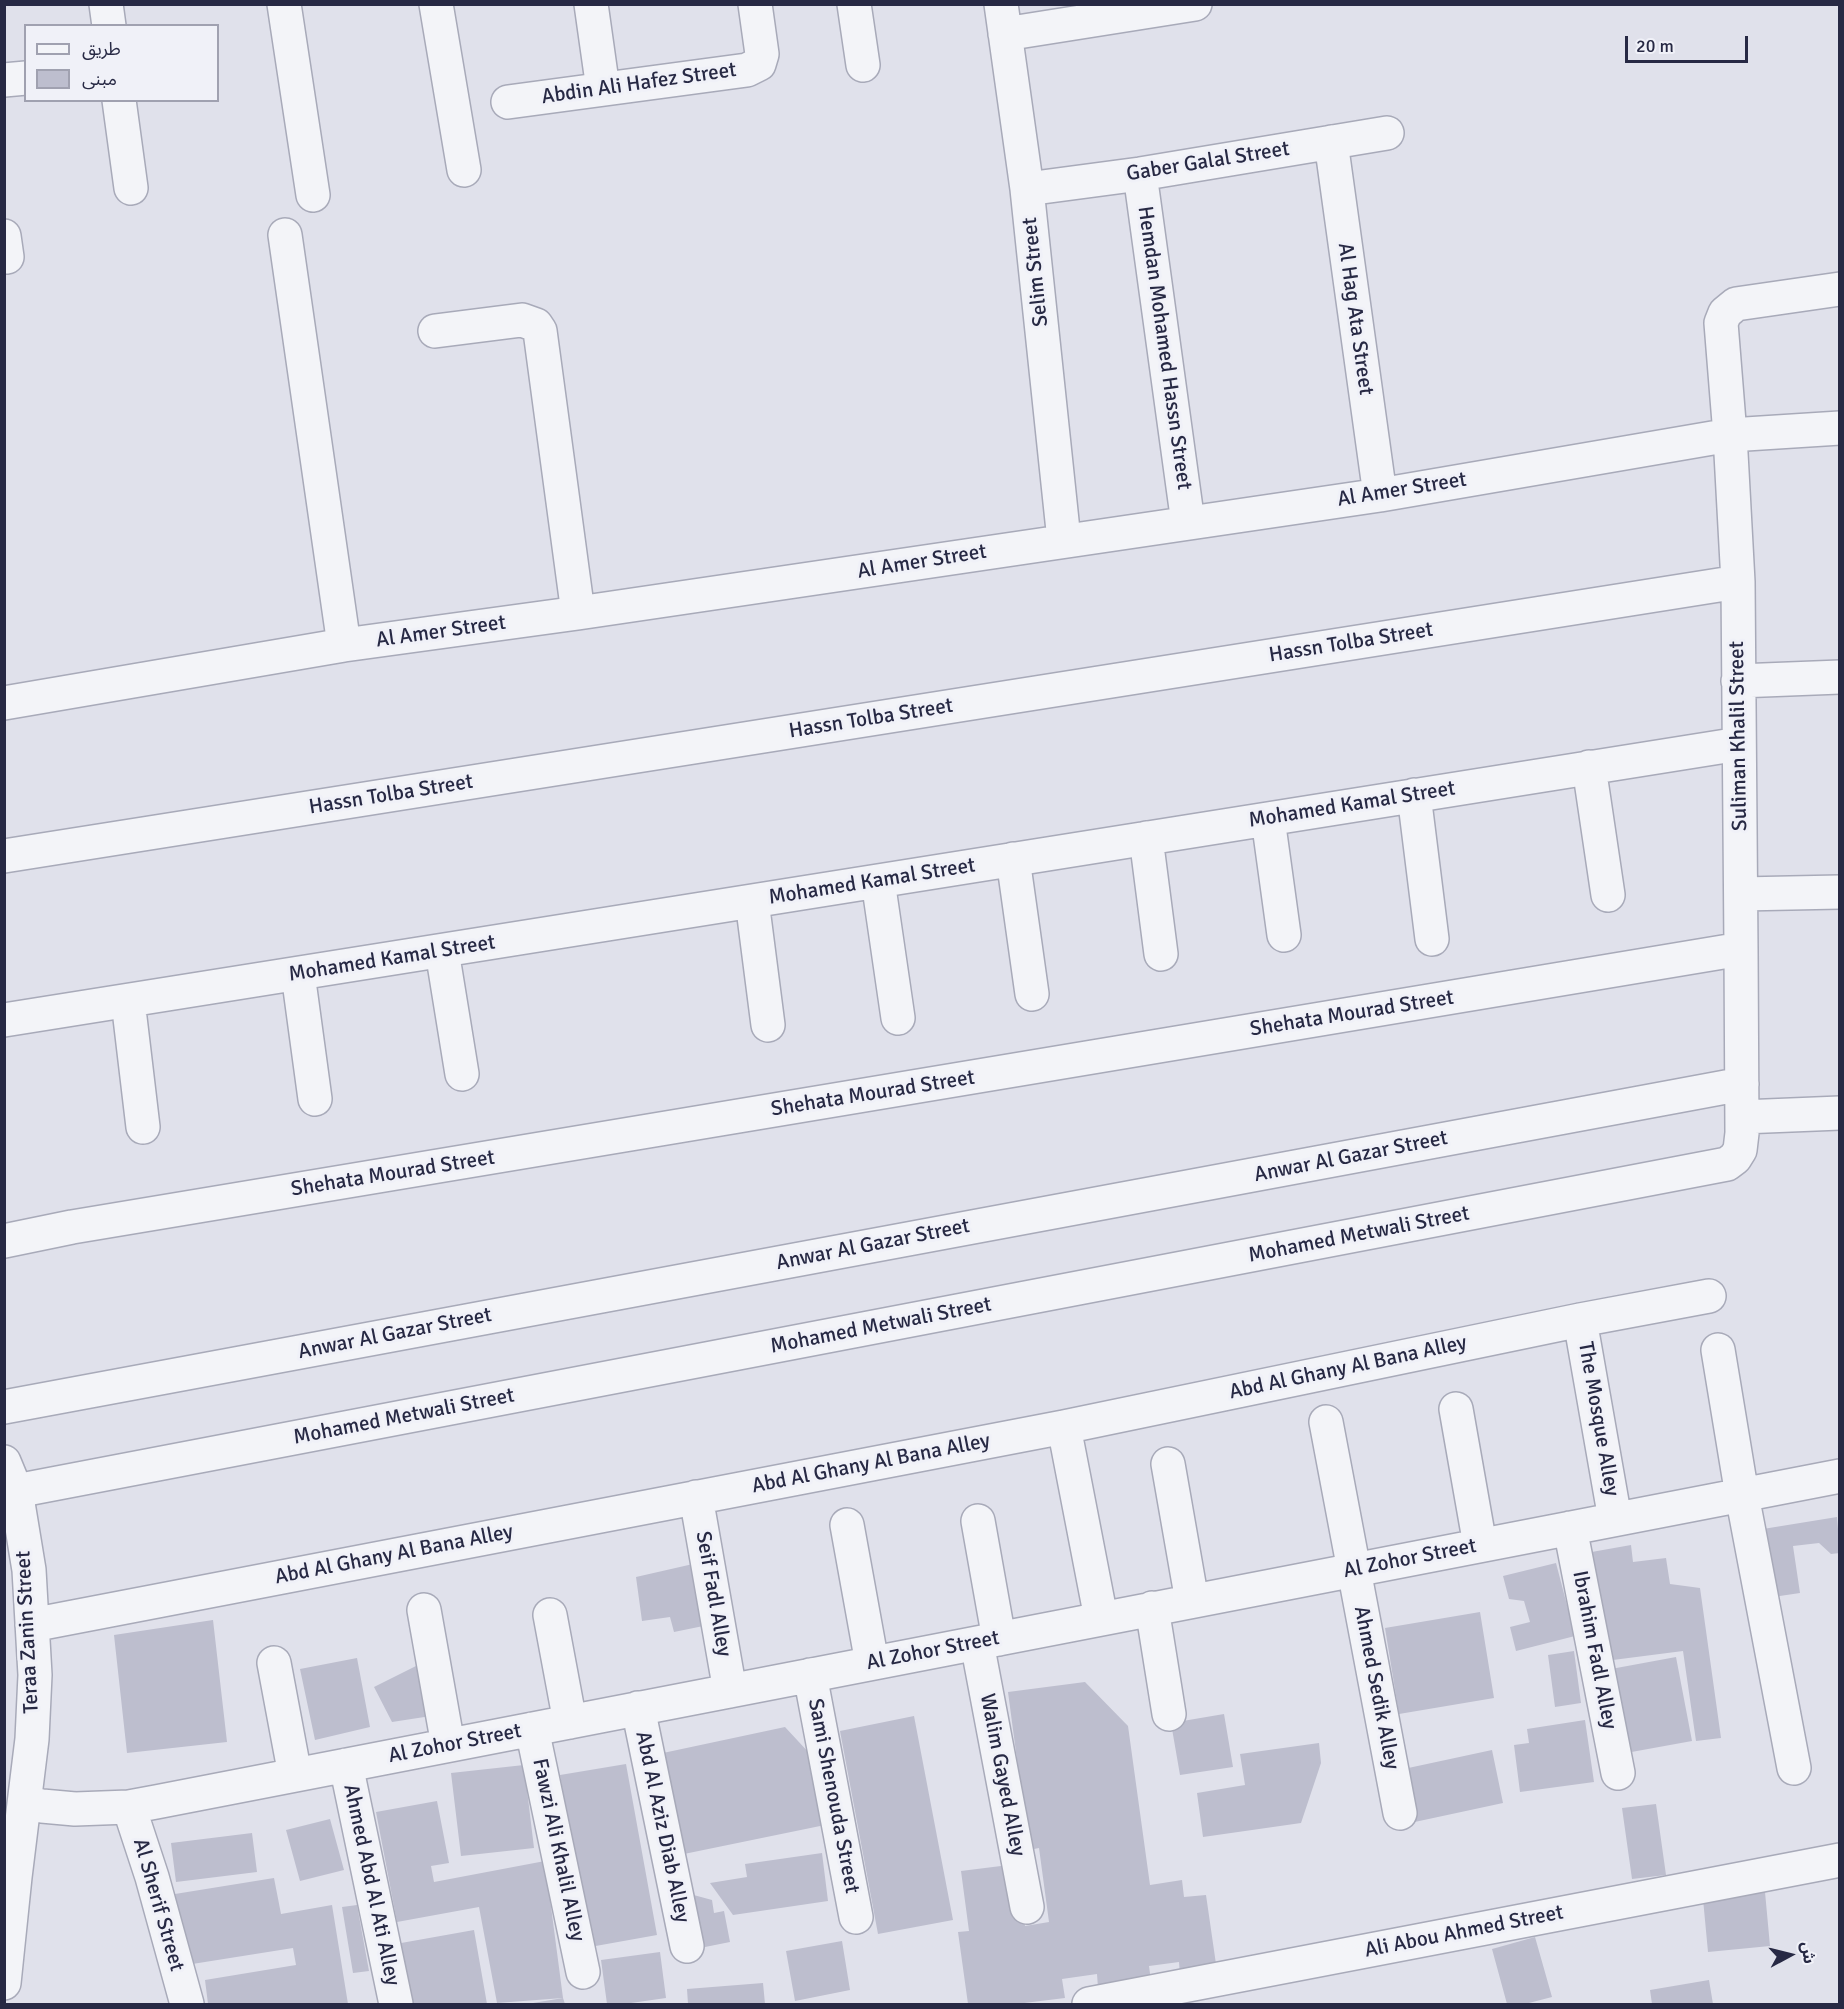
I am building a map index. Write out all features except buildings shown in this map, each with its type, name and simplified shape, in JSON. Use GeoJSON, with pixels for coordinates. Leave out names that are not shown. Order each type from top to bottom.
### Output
{"type":"FeatureCollection","features":[{"type":"Feature","properties":{"kind":"street"},"geometry":{"type":"LineString","coordinates":[[106,4],[109,24]]}},
{"type":"Feature","properties":{"kind":"street"},"geometry":{"type":"LineString","coordinates":[[284,4],[313,195]]}},
{"type":"Feature","properties":{"kind":"street"},"geometry":{"type":"LineString","coordinates":[[436,4],[464,170]]}},
{"type":"Feature","properties":{"kind":"street"},"geometry":{"type":"LineString","coordinates":[[591,4],[603,89]]}},
{"type":"Feature","properties":{"kind":"street","name":"Abdin Ali Hafez Street"},"geometry":{"type":"LineString","coordinates":[[508,102],[747,70],[759,64],[762,54],[755,4]]}},
{"type":"Feature","properties":{"kind":"street"},"geometry":{"type":"LineString","coordinates":[[854,4],[863,65]]}},
{"type":"Feature","properties":{"kind":"street"},"geometry":{"type":"LineString","coordinates":[[1003,19],[1195,4]]}},
{"type":"Feature","properties":{"kind":"street","name":"Selim Street"},"geometry":{"type":"LineString","coordinates":[[1003,19],[1028,189],[1064,540]]}},
{"type":"Feature","properties":{"kind":"street"},"geometry":{"type":"LineString","coordinates":[[4,80],[24,78]]}},
{"type":"Feature","properties":{"kind":"street"},"geometry":{"type":"LineString","coordinates":[[119,102],[131,188]]}},
{"type":"Feature","properties":{"kind":"street","name":"Gaber Galal Street"},"geometry":{"type":"LineString","coordinates":[[1028,189],[1140,174],[1387,133]]}},
{"type":"Feature","properties":{"kind":"street","name":"Al Hag Ata Street"},"geometry":{"type":"LineString","coordinates":[[1331,142],[1380,495]]}},
{"type":"Feature","properties":{"kind":"street","name":"Hemdan Mohamed Hassn Street"},"geometry":{"type":"LineString","coordinates":[[1140,174],[1188,523]]}},
{"type":"Feature","properties":{"kind":"street"},"geometry":{"type":"LineString","coordinates":[[285,235],[344,645]]}},
{"type":"Feature","properties":{"kind":"street","name":"Suliman Khalil Street"},"geometry":{"type":"LineString","coordinates":[[1740,1150],[1742,1084],[1738,582],[1730,435],[1720,323],[1725,313],[1736,304],[1839,289]]}},
{"type":"Feature","properties":{"kind":"street"},"geometry":{"type":"LineString","coordinates":[[435,331],[522,320],[536,325],[540,331],[578,613]]}},
{"type":"Feature","properties":{"kind":"street","name":"Al Amer Street"},"geometry":{"type":"LineString","coordinates":[[4,703],[344,645],[578,613],[1380,495],[1730,435],[1839,428]]}},
{"type":"Feature","properties":{"kind":"street","name":"Hassn Tolba Street"},"geometry":{"type":"LineString","coordinates":[[4,856],[1738,582]]}},
{"type":"Feature","properties":{"kind":"street"},"geometry":{"type":"LineString","coordinates":[[1738,681],[1839,677]]}},
{"type":"Feature","properties":{"kind":"street","name":"Mohamed Kamal Street"},"geometry":{"type":"LineString","coordinates":[[4,1020],[1739,744]]}},
{"type":"Feature","properties":{"kind":"street"},"geometry":{"type":"LineString","coordinates":[[1589,767],[1608,895]]}},
{"type":"Feature","properties":{"kind":"street"},"geometry":{"type":"LineString","coordinates":[[1414,795],[1432,939]]}},
{"type":"Feature","properties":{"kind":"street"},"geometry":{"type":"LineString","coordinates":[[1268,819],[1284,935]]}},
{"type":"Feature","properties":{"kind":"street"},"geometry":{"type":"LineString","coordinates":[[1146,838],[1161,954]]}},
{"type":"Feature","properties":{"kind":"street"},"geometry":{"type":"LineString","coordinates":[[1013,859],[1032,994]]}},
{"type":"Feature","properties":{"kind":"street"},"geometry":{"type":"LineString","coordinates":[[878,881],[898,1018]]}},
{"type":"Feature","properties":{"kind":"street"},"geometry":{"type":"LineString","coordinates":[[1741,894],[1839,892]]}},
{"type":"Feature","properties":{"kind":"street"},"geometry":{"type":"LineString","coordinates":[[752,901],[768,1025]]}},
{"type":"Feature","properties":{"kind":"street","name":"Shehata Mourad Street"},"geometry":{"type":"LineString","coordinates":[[4,1241],[72,1227],[1741,949]]}},
{"type":"Feature","properties":{"kind":"street"},"geometry":{"type":"LineString","coordinates":[[442,951],[462,1074]]}},
{"type":"Feature","properties":{"kind":"street"},"geometry":{"type":"LineString","coordinates":[[298,974],[315,1099]]}},
{"type":"Feature","properties":{"kind":"street"},"geometry":{"type":"LineString","coordinates":[[128,1000],[142,1127]]}},
{"type":"Feature","properties":{"kind":"street","name":"Anwar Al Gazar Street"},"geometry":{"type":"LineString","coordinates":[[4,1407],[1742,1084]]}},
{"type":"Feature","properties":{"kind":"street"},"geometry":{"type":"LineString","coordinates":[[1742,1117],[1839,1113]]}},
{"type":"Feature","properties":{"kind":"street","name":"Mohamed Metwali Street"},"geometry":{"type":"LineString","coordinates":[[16,1491],[1717,1167],[1727,1164],[1740,1150]]}},
{"type":"Feature","properties":{"kind":"street","name":"Abd Al Ghany Al Bana Alley"},"geometry":{"type":"LineString","coordinates":[[32,1625],[1064,1426],[1580,1320],[1709,1296]]}},
{"type":"Feature","properties":{"kind":"street","name":"The Mosque Alley"},"geometry":{"type":"LineString","coordinates":[[1580,1320],[1615,1519]]}},
{"type":"Feature","properties":{"kind":"street"},"geometry":{"type":"LineString","coordinates":[[1718,1350],[1742,1495],[1794,1767]]}},
{"type":"Feature","properties":{"kind":"street"},"geometry":{"type":"LineString","coordinates":[[1456,1409],[1480,1545]]}},
{"type":"Feature","properties":{"kind":"street","name":"Ahmed Sedik Alley"},"geometry":{"type":"LineString","coordinates":[[1326,1422],[1400,1813]]}},
{"type":"Feature","properties":{"kind":"street"},"geometry":{"type":"LineString","coordinates":[[1064,1426],[1101,1618]]}},
{"type":"Feature","properties":{"kind":"street","name":"Teraa Zanin Street"},"geometry":{"type":"LineString","coordinates":[[4,1462],[16,1491],[29,1570],[34,1686],[32,1739],[4,1983]]}},
{"type":"Feature","properties":{"kind":"street"},"geometry":{"type":"LineString","coordinates":[[1168,1464],[1192,1601]]}},
{"type":"Feature","properties":{"kind":"street","name":"Al Zohor Street"},"geometry":{"type":"LineString","coordinates":[[24,1802],[75,1809],[129,1807],[1839,1476]]}},
{"type":"Feature","properties":{"kind":"street","name":"Seif Fadl Alley"},"geometry":{"type":"LineString","coordinates":[[696,1497],[730,1691]]}},
{"type":"Feature","properties":{"kind":"street","name":"Walim Gayed Alley"},"geometry":{"type":"LineString","coordinates":[[978,1521],[988,1641],[1027,1907]]}},
{"type":"Feature","properties":{"kind":"street"},"geometry":{"type":"LineString","coordinates":[[847,1525],[872,1663]]}},
{"type":"Feature","properties":{"kind":"street","name":"Ibrahim Fadl Alley"},"geometry":{"type":"LineString","coordinates":[[1570,1528],[1617,1773]]}},
{"type":"Feature","properties":{"kind":"street"},"geometry":{"type":"LineString","coordinates":[[1152,1608],[1169,1714]]}},
{"type":"Feature","properties":{"kind":"street"},"geometry":{"type":"LineString","coordinates":[[424,1610],[448,1745]]}},
{"type":"Feature","properties":{"kind":"street"},"geometry":{"type":"LineString","coordinates":[[550,1615],[570,1722]]}},
{"type":"Feature","properties":{"kind":"street"},"geometry":{"type":"LineString","coordinates":[[274,1663],[295,1775]]}},
{"type":"Feature","properties":{"kind":"street","name":"Sami Shenouda Street"},"geometry":{"type":"LineString","coordinates":[[810,1676],[856,1917]]}},
{"type":"Feature","properties":{"kind":"street","name":"Abd Al Aziz Diab Alley"},"geometry":{"type":"LineString","coordinates":[[638,1708],[687,1946]]}},
{"type":"Feature","properties":{"kind":"street","name":"Fawzi Ali Khalil Alley"},"geometry":{"type":"LineString","coordinates":[[532,1729],[583,1972]]}},
{"type":"Feature","properties":{"kind":"street","name":"Ahmed Abd Al Ati Alley"},"geometry":{"type":"LineString","coordinates":[[346,1765],[396,2004]]}},
{"type":"Feature","properties":{"kind":"street","name":"Al Sherif Street"},"geometry":{"type":"LineString","coordinates":[[129,1807],[155,1887],[187,2004]]}},
{"type":"Feature","properties":{"kind":"street","name":"Ali Abou Ahmed Street"},"geometry":{"type":"LineString","coordinates":[[1089,2004],[1839,1860]]}}]}
